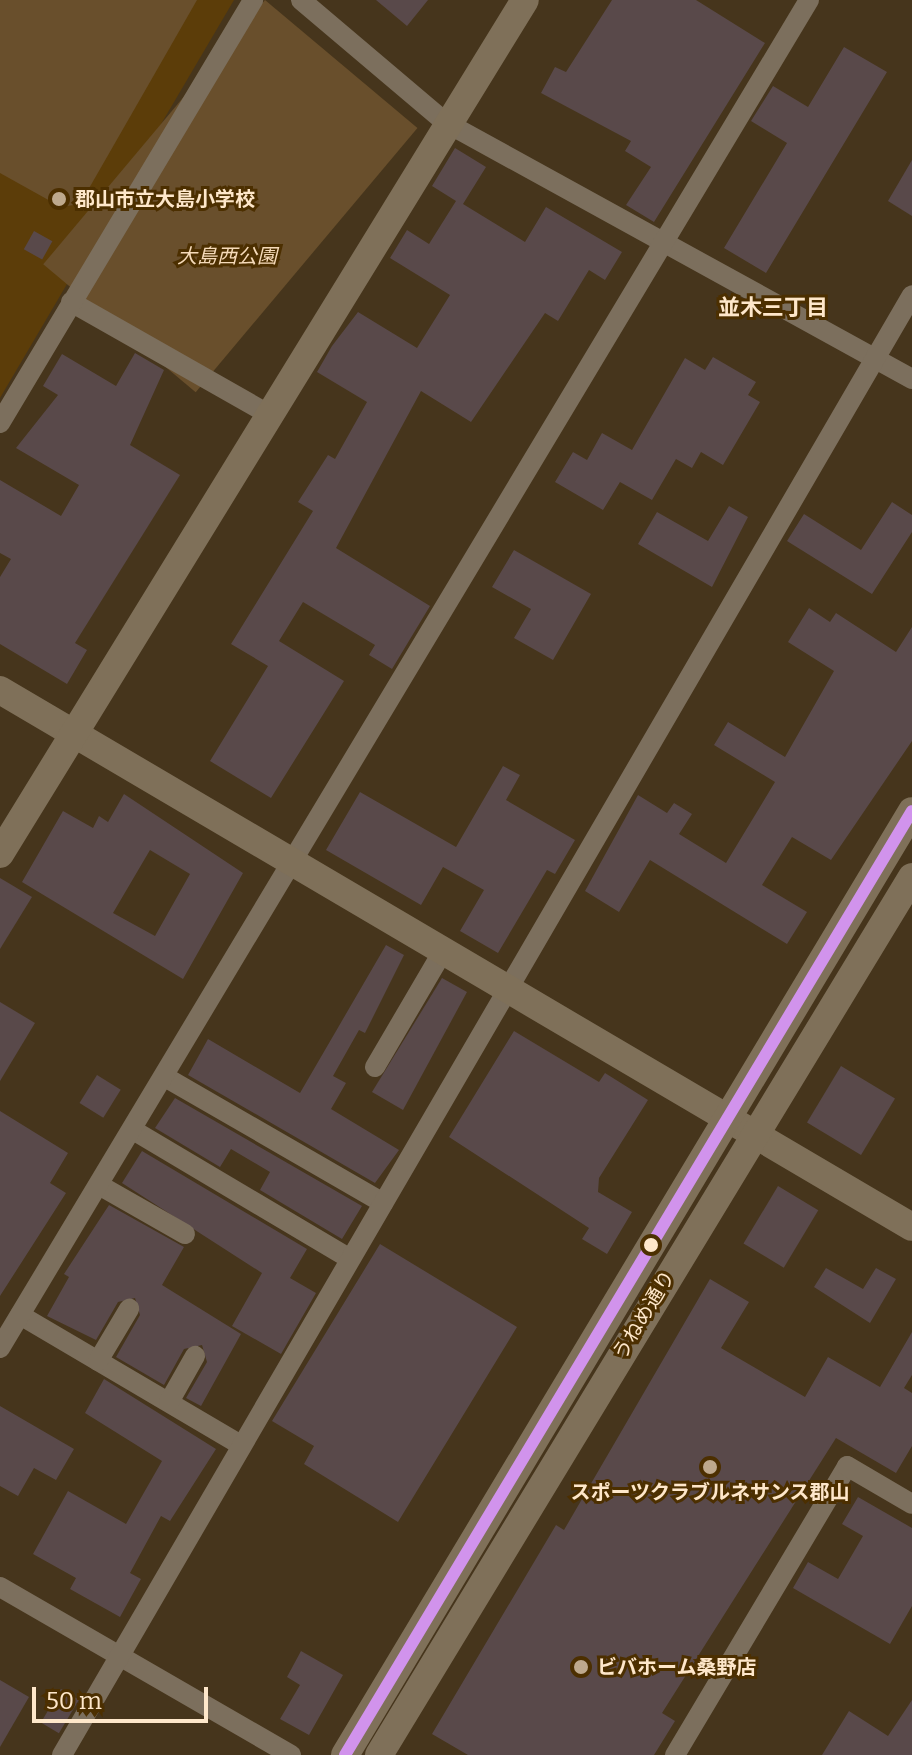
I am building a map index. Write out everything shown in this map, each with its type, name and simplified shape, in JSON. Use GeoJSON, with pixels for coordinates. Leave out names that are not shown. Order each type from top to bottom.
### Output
{"type":"FeatureCollection","features":[{"type":"Feature","properties":{"kind":"street"},"geometry":{"type":"LineString","coordinates":[[0,423],[253,0]]}},
{"type":"Feature","properties":{"kind":"street"},"geometry":{"type":"LineString","coordinates":[[301,0],[445,122],[912,379]]}},
{"type":"Feature","properties":{"kind":"street"},"geometry":{"type":"LineString","coordinates":[[0,854],[445,122],[525,0]]}},
{"type":"Feature","properties":{"kind":"street"},"geometry":{"type":"LineString","coordinates":[[0,1348],[293,866],[661,242],[809,0]]}},
{"type":"Feature","properties":{"kind":"street"},"geometry":{"type":"LineString","coordinates":[[62,1755],[912,295]]}},
{"type":"Feature","properties":{"kind":"street"},"geometry":{"type":"LineString","coordinates":[[71,302],[268,414]]}},
{"type":"Feature","properties":{"kind":"street"},"geometry":{"type":"LineString","coordinates":[[0,690],[293,866],[508,988],[723,1118],[912,1227]]}},
{"type":"Feature","properties":{"kind":"street","name":"うねめ通り"},"geometry":{"type":"LineString","coordinates":[[345,1755],[723,1118],[912,811]]}},
{"type":"Feature","properties":{"kind":"street","name":"うねめ通り"},"geometry":{"type":"LineString","coordinates":[[379,1755],[753,1134],[912,877]]}},
{"type":"Feature","properties":{"kind":"street"},"geometry":{"type":"LineString","coordinates":[[375,1067],[443,951]]}},
{"type":"Feature","properties":{"kind":"street"},"geometry":{"type":"LineString","coordinates":[[165,1077],[383,1203]]}},
{"type":"Feature","properties":{"kind":"street"},"geometry":{"type":"LineString","coordinates":[[133,1130],[350,1259]]}},
{"type":"Feature","properties":{"kind":"street"},"geometry":{"type":"LineString","coordinates":[[99,1185],[185,1234]]}},
{"type":"Feature","properties":{"kind":"street"},"geometry":{"type":"LineString","coordinates":[[98,1361],[129,1309]]}},
{"type":"Feature","properties":{"kind":"street"},"geometry":{"type":"LineString","coordinates":[[20,1315],[241,1445]]}},
{"type":"Feature","properties":{"kind":"street"},"geometry":{"type":"LineString","coordinates":[[169,1402],[195,1356]]}},
{"type":"Feature","properties":{"kind":"street"},"geometry":{"type":"LineString","coordinates":[[675,1755],[847,1466],[912,1504]]}},
{"type":"Feature","properties":{"kind":"street"},"geometry":{"type":"LineString","coordinates":[[0,1587],[116,1658],[291,1755]]}},
{"type":"Feature","properties":{"kind":"shaded area","name":"郡山市立大島小学校"},"geometry":{"type":"Polygon","coordinates":[[[0,0],[234,0],[0,398],[0,0]]]}},
{"type":"Feature","properties":{"kind":"green space"},"geometry":{"type":"Polygon","coordinates":[[[0,0],[197,0],[80,204],[61,207],[0,173],[0,0]]]}},
{"type":"Feature","properties":{"kind":"green space","name":"大島西公園"},"geometry":{"type":"Polygon","coordinates":[[[265,0],[417,128],[196,392],[43,264],[265,0]]]}},
{"type":"Feature","properties":{"kind":"building"},"geometry":{"type":"Polygon","coordinates":[[[376,0],[428,0],[407,26],[376,0]]]}},
{"type":"Feature","properties":{"kind":"building"},"geometry":{"type":"Polygon","coordinates":[[[612,0],[696,0],[765,43],[654,222],[626,205],[651,167],[625,151],[631,141],[541,93],[555,67],[566,72],[612,0]]]}},
{"type":"Feature","properties":{"kind":"building"},"geometry":{"type":"Polygon","coordinates":[[[844,47],[887,72],[766,273],[724,248],[787,143],[751,121],[773,86],[808,107],[844,47]]]}},
{"type":"Feature","properties":{"kind":"building"},"geometry":{"type":"Polygon","coordinates":[[[455,148],[486,167],[463,204],[525,242],[546,207],[622,252],[605,280],[589,270],[558,321],[545,313],[471,422],[421,391],[336,548],[430,606],[392,669],[369,655],[375,645],[303,602],[279,641],[344,681],[271,798],[210,761],[268,666],[231,644],[313,511],[298,502],[328,455],[335,459],[367,402],[317,372],[332,346],[358,312],[417,348],[450,295],[390,258],[407,230],[429,244],[456,201],[432,186],[455,148]]]}},
{"type":"Feature","properties":{"kind":"building"},"geometry":{"type":"Polygon","coordinates":[[[912,160],[912,216],[888,201],[912,160]]]}},
{"type":"Feature","properties":{"kind":"building"},"geometry":{"type":"Polygon","coordinates":[[[34,231],[52,241],[42,260],[24,249],[34,231]]]}},
{"type":"Feature","properties":{"kind":"building"},"geometry":{"type":"Polygon","coordinates":[[[135,353],[164,370],[130,445],[180,475],[75,643],[87,650],[67,684],[0,644],[0,577],[11,559],[0,553],[0,480],[61,516],[79,485],[16,448],[58,395],[43,386],[62,354],[116,386],[135,353]]]}},
{"type":"Feature","properties":{"kind":"building"},"geometry":{"type":"Polygon","coordinates":[[[713,357],[756,382],[748,395],[760,402],[723,465],[701,452],[692,468],[676,459],[652,500],[620,482],[603,510],[555,482],[573,452],[587,460],[602,433],[632,450],[685,358],[705,370],[713,357]]]}},
{"type":"Feature","properties":{"kind":"building"},"geometry":{"type":"Polygon","coordinates":[[[892,502],[912,515],[912,532],[872,594],[787,541],[804,514],[861,550],[892,502]]]}},
{"type":"Feature","properties":{"kind":"building"},"geometry":{"type":"Polygon","coordinates":[[[729,506],[748,517],[712,587],[638,544],[657,512],[708,541],[729,506]]]}},
{"type":"Feature","properties":{"kind":"building"},"geometry":{"type":"Polygon","coordinates":[[[514,550],[591,594],[553,660],[514,638],[531,609],[492,587],[514,550]]]}},
{"type":"Feature","properties":{"kind":"building"},"geometry":{"type":"Polygon","coordinates":[[[809,608],[830,622],[836,613],[896,652],[912,627],[912,741],[831,860],[792,837],[762,885],[807,912],[787,944],[650,860],[619,912],[585,891],[638,795],[667,813],[674,803],[692,814],[679,834],[726,863],[775,782],[714,745],[728,722],[785,757],[834,671],[788,642],[809,608]]]}},
{"type":"Feature","properties":{"kind":"building"},"geometry":{"type":"Polygon","coordinates":[[[503,766],[520,775],[506,800],[575,840],[555,874],[547,870],[498,953],[460,931],[484,890],[443,867],[421,905],[326,850],[360,792],[456,847],[503,766]]]}},
{"type":"Feature","properties":{"kind":"building"},"geometry":{"type":"Polygon","coordinates":[[[124,794],[243,873],[183,979],[22,882],[63,811],[93,828],[99,816],[108,822],[124,794]],[[150,850],[113,913],[155,936],[190,874],[150,850]]]}},
{"type":"Feature","properties":{"kind":"building"},"geometry":{"type":"Polygon","coordinates":[[[0,878],[32,897],[0,949],[0,878]]]}},
{"type":"Feature","properties":{"kind":"building"},"geometry":{"type":"Polygon","coordinates":[[[386,945],[404,955],[365,1033],[359,1030],[333,1076],[346,1083],[331,1109],[399,1150],[375,1183],[188,1075],[208,1039],[300,1093],[386,945]]]}},
{"type":"Feature","properties":{"kind":"building"},"geometry":{"type":"Polygon","coordinates":[[[442,978],[467,992],[403,1110],[372,1092],[442,978]]]}},
{"type":"Feature","properties":{"kind":"building"},"geometry":{"type":"Polygon","coordinates":[[[0,1002],[35,1023],[0,1081],[0,1002]]]}},
{"type":"Feature","properties":{"kind":"building"},"geometry":{"type":"Polygon","coordinates":[[[514,1031],[599,1082],[605,1073],[648,1100],[599,1178],[598,1192],[632,1212],[607,1254],[582,1239],[589,1228],[449,1137],[514,1031]]]}},
{"type":"Feature","properties":{"kind":"building"},"geometry":{"type":"Polygon","coordinates":[[[841,1066],[895,1098],[861,1155],[807,1123],[841,1066]]]}},
{"type":"Feature","properties":{"kind":"building"},"geometry":{"type":"Polygon","coordinates":[[[97,1075],[121,1090],[103,1118],[80,1103],[97,1075]]]}},
{"type":"Feature","properties":{"kind":"building"},"geometry":{"type":"Polygon","coordinates":[[[175,1098],[362,1206],[342,1239],[260,1190],[270,1172],[231,1149],[220,1167],[155,1128],[175,1098]]]}},
{"type":"Feature","properties":{"kind":"building"},"geometry":{"type":"Polygon","coordinates":[[[0,1111],[68,1153],[50,1183],[66,1193],[0,1296],[0,1111]]]}},
{"type":"Feature","properties":{"kind":"building"},"geometry":{"type":"Polygon","coordinates":[[[142,1151],[307,1249],[290,1278],[316,1293],[281,1354],[232,1326],[262,1273],[122,1183],[142,1151]]]}},
{"type":"Feature","properties":{"kind":"building"},"geometry":{"type":"Polygon","coordinates":[[[778,1186],[818,1210],[784,1268],[743,1243],[778,1186]]]}},
{"type":"Feature","properties":{"kind":"building"},"geometry":{"type":"Polygon","coordinates":[[[109,1205],[184,1247],[162,1285],[241,1334],[201,1406],[186,1398],[207,1362],[202,1345],[184,1349],[164,1385],[116,1357],[140,1315],[135,1298],[118,1302],[96,1340],[47,1316],[69,1277],[64,1274],[109,1205]]]}},
{"type":"Feature","properties":{"kind":"building"},"geometry":{"type":"Polygon","coordinates":[[[380,1244],[517,1327],[398,1522],[304,1464],[314,1446],[272,1421],[380,1244]]]}},
{"type":"Feature","properties":{"kind":"building"},"geometry":{"type":"Polygon","coordinates":[[[826,1268],[863,1289],[876,1268],[896,1279],[870,1323],[814,1287],[826,1268]]]}},
{"type":"Feature","properties":{"kind":"building"},"geometry":{"type":"Polygon","coordinates":[[[710,1279],[749,1302],[721,1348],[805,1397],[828,1357],[880,1387],[912,1332],[912,1375],[904,1388],[912,1393],[912,1446],[896,1473],[836,1438],[662,1713],[675,1721],[654,1755],[468,1755],[432,1734],[556,1525],[564,1530],[710,1279]]]}},
{"type":"Feature","properties":{"kind":"building"},"geometry":{"type":"Polygon","coordinates":[[[104,1379],[216,1449],[170,1521],[161,1516],[130,1573],[141,1579],[120,1617],[70,1589],[76,1578],[33,1554],[68,1491],[126,1524],[162,1461],[85,1413],[104,1379]]]}},
{"type":"Feature","properties":{"kind":"building"},"geometry":{"type":"Polygon","coordinates":[[[0,1406],[74,1449],[56,1480],[34,1468],[18,1496],[0,1486],[0,1406]]]}},
{"type":"Feature","properties":{"kind":"building"},"geometry":{"type":"Polygon","coordinates":[[[858,1497],[912,1528],[912,1606],[890,1644],[793,1588],[808,1562],[838,1579],[863,1536],[842,1524],[858,1497]]]}},
{"type":"Feature","properties":{"kind":"building"},"geometry":{"type":"Polygon","coordinates":[[[301,1651],[343,1675],[309,1735],[280,1719],[300,1685],[287,1677],[301,1651]]]}},
{"type":"Feature","properties":{"kind":"building"},"geometry":{"type":"Polygon","coordinates":[[[0,1680],[29,1697],[0,1747],[0,1680]]]}},
{"type":"Feature","properties":{"kind":"building"},"geometry":{"type":"Polygon","coordinates":[[[61,1689],[79,1700],[59,1733],[41,1722],[61,1689]]]}},
{"type":"Feature","properties":{"kind":"building"},"geometry":{"type":"Polygon","coordinates":[[[912,1700],[912,1755],[822,1755],[849,1711],[888,1736],[912,1700]]]}},
{"type":"Feature","properties":{"kind":"transit line"},"geometry":{"type":"LineString","coordinates":[[345,1755],[912,811]]}},
{"type":"Feature","properties":{"kind":"place","name":"郡山市立大島小学校"},"geometry":{"type":"Point","coordinates":[59,199]}},
{"type":"Feature","properties":{"kind":"place","name":"スポーツクラブルネサンス郡山"},"geometry":{"type":"Point","coordinates":[710,1467]}},
{"type":"Feature","properties":{"kind":"place","name":"ビバホーム桑野店"},"geometry":{"type":"Point","coordinates":[581,1667]}},
{"type":"Feature","properties":{"kind":"district","name":"並木三丁目"},"geometry":{"type":"Point","coordinates":[773,308]}}]}
